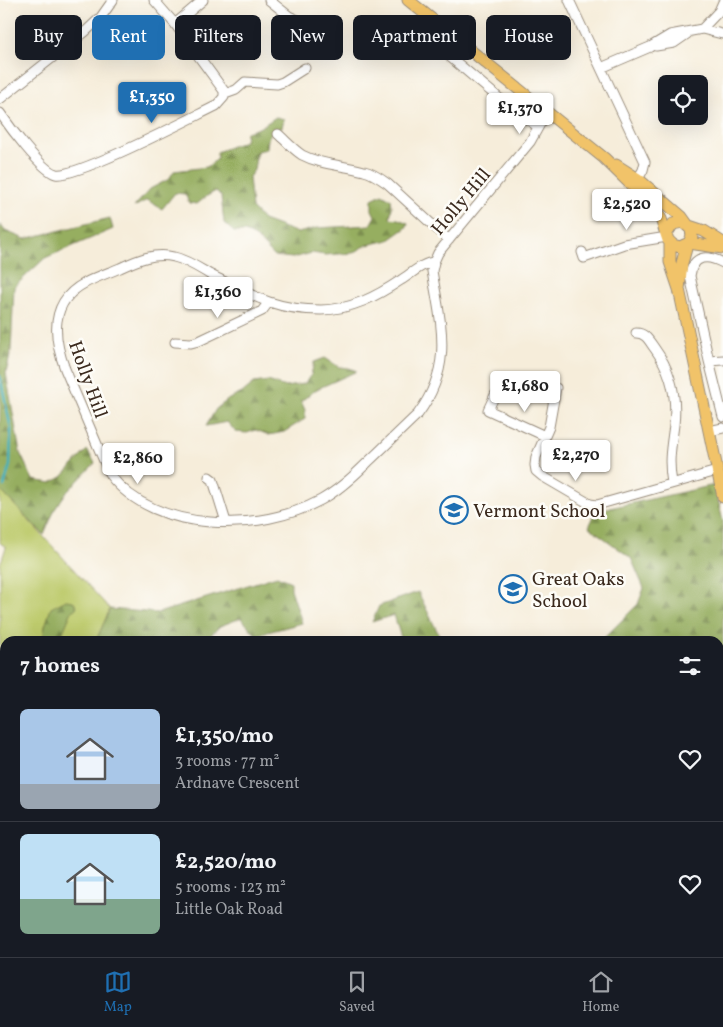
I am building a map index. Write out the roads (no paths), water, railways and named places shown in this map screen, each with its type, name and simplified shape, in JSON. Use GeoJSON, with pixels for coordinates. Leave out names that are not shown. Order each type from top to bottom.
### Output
{"type":"FeatureCollection","features":[{"type":"Feature","properties":{"kind":"main road"},"geometry":{"type":"LineString","coordinates":[[408,0],[604,158],[652,205],[668,237],[670,262],[679,289],[723,497]]}},
{"type":"Feature","properties":{"kind":"main road"},"geometry":{"type":"LineString","coordinates":[[604,158],[638,179],[682,217],[688,225],[692,233],[682,263],[679,289]]}},
{"type":"Feature","properties":{"kind":"main road"},"geometry":{"type":"LineString","coordinates":[[668,237],[673,224],[680,222],[704,231],[723,243]]}},
{"type":"Feature","properties":{"kind":"main road"},"geometry":{"type":"LineString","coordinates":[[668,237],[680,247],[688,244],[723,248]]}},
{"type":"Feature","properties":{"kind":"street"},"geometry":{"type":"LineString","coordinates":[[0,99],[85,32],[101,17],[112,0]]}},
{"type":"Feature","properties":{"kind":"street"},"geometry":{"type":"LineString","coordinates":[[154,0],[175,24]]}},
{"type":"Feature","properties":{"kind":"street"},"geometry":{"type":"LineString","coordinates":[[186,15],[203,0]]}},
{"type":"Feature","properties":{"kind":"street"},"geometry":{"type":"LineString","coordinates":[[270,0],[288,15]]}},
{"type":"Feature","properties":{"kind":"street"},"geometry":{"type":"LineString","coordinates":[[568,0],[645,162],[644,170],[638,179]]}},
{"type":"Feature","properties":{"kind":"street"},"geometry":{"type":"LineString","coordinates":[[702,29],[719,11],[723,2]]}},
{"type":"Feature","properties":{"kind":"street"},"geometry":{"type":"LineString","coordinates":[[601,68],[650,47],[670,35],[702,29],[723,34],[719,11]]}},
{"type":"Feature","properties":{"kind":"street"},"geometry":{"type":"LineString","coordinates":[[203,60],[225,94]]}},
{"type":"Feature","properties":{"kind":"street"},"geometry":{"type":"LineString","coordinates":[[454,60],[500,99],[538,127]]}},
{"type":"Feature","properties":{"kind":"street"},"geometry":{"type":"LineString","coordinates":[[0,113],[42,165],[51,172],[62,174],[101,161],[216,106],[225,94],[236,90],[243,79],[277,84],[283,82],[294,71],[305,68]]}},
{"type":"Feature","properties":{"kind":"street","name":"Holly Hill"},"geometry":{"type":"LineString","coordinates":[[434,262],[426,264],[388,289],[355,304],[322,310],[287,308],[268,303],[185,260],[162,255],[139,260],[84,284],[66,299],[57,319],[56,329],[59,352],[99,452],[116,484],[140,500],[176,517],[204,522],[226,522],[249,521],[271,517],[308,507],[348,481],[418,414],[425,404],[436,378],[443,350],[443,334],[432,271],[434,262],[449,240],[530,142],[548,114]]}},
{"type":"Feature","properties":{"kind":"street"},"geometry":{"type":"LineString","coordinates":[[278,134],[302,155],[379,177],[449,240]]}},
{"type":"Feature","properties":{"kind":"street"},"geometry":{"type":"LineString","coordinates":[[584,258],[624,244],[668,237]]}},
{"type":"Feature","properties":{"kind":"street"},"geometry":{"type":"LineString","coordinates":[[723,263],[708,257],[696,261],[690,276],[723,417]]}},
{"type":"Feature","properties":{"kind":"street"},"geometry":{"type":"LineString","coordinates":[[175,342],[191,343],[198,341],[262,311],[268,303]]}},
{"type":"Feature","properties":{"kind":"street"},"geometry":{"type":"LineString","coordinates":[[636,333],[642,333],[646,336],[663,360],[671,378],[674,424],[669,465],[672,483]]}},
{"type":"Feature","properties":{"kind":"street"},"geometry":{"type":"LineString","coordinates":[[709,361],[723,360]]}},
{"type":"Feature","properties":{"kind":"street"},"geometry":{"type":"LineString","coordinates":[[541,383],[556,388],[549,427],[536,457],[536,471],[590,504],[597,505],[717,471]]}},
{"type":"Feature","properties":{"kind":"street"},"geometry":{"type":"LineString","coordinates":[[495,395],[488,410],[545,436]]}},
{"type":"Feature","properties":{"kind":"street"},"geometry":{"type":"LineString","coordinates":[[709,431],[723,428]]}},
{"type":"Feature","properties":{"kind":"street"},"geometry":{"type":"LineString","coordinates":[[209,477],[213,480],[226,522]]}},
{"type":"Feature","properties":{"kind":"waterway"},"geometry":{"type":"LineString","coordinates":[[0,376],[11,429],[10,465],[4,486]]}},
{"type":"Feature","properties":{"kind":"place","name":"Vermont School"},"geometry":{"type":"Point","coordinates":[454,510]}},
{"type":"Feature","properties":{"kind":"place","name":"Great Oaks School"},"geometry":{"type":"Point","coordinates":[513,589]}}]}
